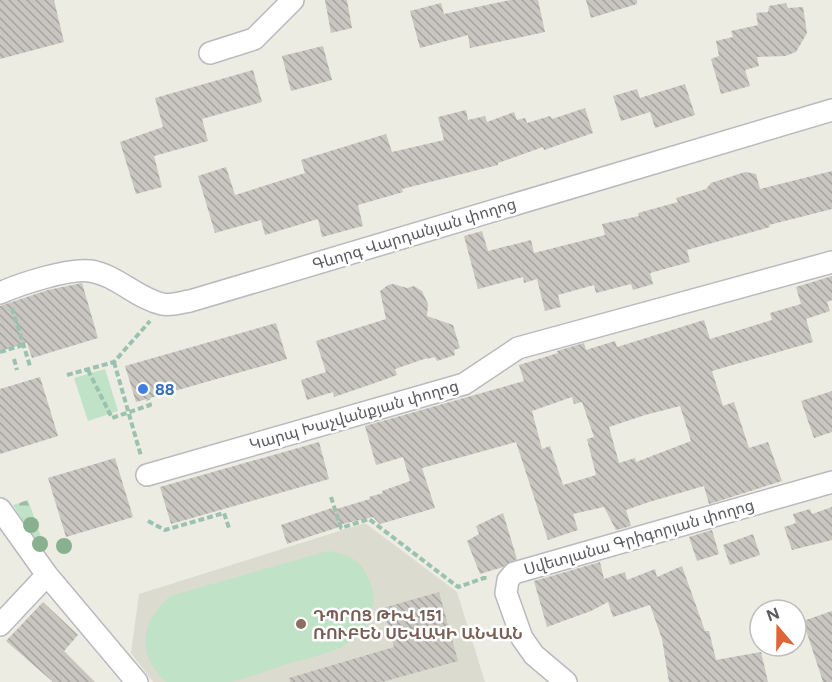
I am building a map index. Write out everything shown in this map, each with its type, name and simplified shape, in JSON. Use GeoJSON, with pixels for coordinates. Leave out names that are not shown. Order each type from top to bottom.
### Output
{"type":"FeatureCollection","features":[{"type":"Feature","properties":{"kind":"street"},"geometry":{"type":"LineString","coordinates":[[210,53],[254,39],[293,0]]}},
{"type":"Feature","properties":{"kind":"street","name":"Գևորգ Վարդանյան փողոց"},"geometry":{"type":"LineString","coordinates":[[3,292],[67,272],[90,271],[116,281],[138,296],[165,305],[190,301],[832,110]]}},
{"type":"Feature","properties":{"kind":"street","name":"Կարպ Խաչվանքյան փողոց"},"geometry":{"type":"LineString","coordinates":[[147,475],[464,384],[518,348],[832,262]]}},
{"type":"Feature","properties":{"kind":"street","name":"Սվետլանա Գրիգորյան փողոց"},"geometry":{"type":"LineString","coordinates":[[566,682],[534,655],[522,638],[506,593],[508,580],[513,573],[832,482]]}},
{"type":"Feature","properties":{"kind":"street"},"geometry":{"type":"LineString","coordinates":[[0,510],[47,574],[137,682]]}},
{"type":"Feature","properties":{"kind":"street"},"geometry":{"type":"LineString","coordinates":[[0,625],[47,574]]}},
{"type":"Feature","properties":{"kind":"path"},"geometry":{"type":"LineString","coordinates":[[3,292],[30,366]]}},
{"type":"Feature","properties":{"kind":"path"},"geometry":{"type":"LineString","coordinates":[[67,375],[114,362],[165,305]]}},
{"type":"Feature","properties":{"kind":"path"},"geometry":{"type":"LineString","coordinates":[[3,351],[23,345]]}},
{"type":"Feature","properties":{"kind":"path"},"geometry":{"type":"LineString","coordinates":[[3,351],[13,357],[17,370]]}},
{"type":"Feature","properties":{"kind":"path"},"geometry":{"type":"LineString","coordinates":[[114,362],[147,475]]}},
{"type":"Feature","properties":{"kind":"path"},"geometry":{"type":"LineString","coordinates":[[88,370],[112,418],[150,405],[148,399]]}},
{"type":"Feature","properties":{"kind":"path"},"geometry":{"type":"LineString","coordinates":[[331,496],[341,528],[369,519],[458,587],[484,578],[508,580]]}},
{"type":"Feature","properties":{"kind":"path"},"geometry":{"type":"LineString","coordinates":[[148,521],[165,530],[224,513],[229,528]]}},
{"type":"Feature","properties":{"kind":"shaded area","name":"ԴՊՐՈՑ ԹԻՎ 151 ՌՈՒԲԵՆ ՍԵՎԱԿԻ ԱՆՎԱՆ"},"geometry":{"type":"Polygon","coordinates":[[[365,523],[457,592],[485,682],[153,682],[131,653],[139,594],[365,523]]]}},
{"type":"Feature","properties":{"kind":"green space"},"geometry":{"type":"Polygon","coordinates":[[[105,369],[118,411],[88,421],[74,378],[105,369]]]}},
{"type":"Feature","properties":{"kind":"green space"},"geometry":{"type":"Polygon","coordinates":[[[28,500],[44,545],[39,548],[13,505],[28,500]]]}},
{"type":"Feature","properties":{"kind":"green space"},"geometry":{"type":"Polygon","coordinates":[[[328,551],[355,560],[368,577],[374,600],[365,627],[357,637],[324,654],[230,682],[166,682],[158,674],[147,654],[146,636],[152,619],[170,596],[328,551]]]}},
{"type":"Feature","properties":{"kind":"building"},"geometry":{"type":"Polygon","coordinates":[[[0,0],[54,0],[64,42],[0,59],[0,0]]]}},
{"type":"Feature","properties":{"kind":"building"},"geometry":{"type":"Polygon","coordinates":[[[325,0],[347,0],[352,28],[331,33],[325,0]]]}},
{"type":"Feature","properties":{"kind":"building"},"geometry":{"type":"Polygon","coordinates":[[[510,0],[538,0],[545,32],[470,48],[468,35],[420,48],[410,11],[441,3],[444,14],[510,0]]]}},
{"type":"Feature","properties":{"kind":"building"},"geometry":{"type":"Polygon","coordinates":[[[586,0],[637,0],[637,4],[591,18],[586,0]]]}},
{"type":"Feature","properties":{"kind":"building"},"geometry":{"type":"Polygon","coordinates":[[[786,3],[788,8],[803,7],[807,33],[796,52],[785,56],[757,57],[759,66],[745,70],[750,86],[721,94],[711,59],[719,56],[716,41],[733,37],[731,31],[758,25],[756,13],[768,12],[769,6],[786,3]]]}},
{"type":"Feature","properties":{"kind":"building"},"geometry":{"type":"Polygon","coordinates":[[[323,46],[332,80],[291,91],[282,56],[323,46]]]}},
{"type":"Feature","properties":{"kind":"building"},"geometry":{"type":"Polygon","coordinates":[[[253,70],[262,102],[202,119],[208,141],[154,156],[162,187],[136,194],[120,142],[163,127],[155,98],[253,70]]]}},
{"type":"Feature","properties":{"kind":"building"},"geometry":{"type":"Polygon","coordinates":[[[685,84],[695,115],[655,128],[650,112],[621,121],[613,96],[637,89],[640,98],[685,84]]]}},
{"type":"Feature","properties":{"kind":"building"},"geometry":{"type":"Polygon","coordinates":[[[585,108],[593,133],[544,150],[543,147],[498,163],[498,165],[402,189],[403,192],[358,205],[363,226],[322,237],[318,219],[265,235],[261,220],[215,233],[198,176],[226,167],[235,195],[305,173],[301,160],[386,134],[392,152],[444,140],[438,117],[466,110],[468,120],[485,116],[487,122],[514,112],[517,120],[525,118],[527,123],[550,116],[552,119],[585,108]]]}},
{"type":"Feature","properties":{"kind":"building"},"geometry":{"type":"Polygon","coordinates":[[[832,171],[832,209],[687,250],[690,262],[650,273],[653,284],[633,290],[631,284],[596,293],[594,285],[558,295],[561,307],[545,311],[537,279],[524,283],[523,277],[478,289],[464,236],[482,231],[488,251],[531,240],[534,253],[605,235],[602,224],[639,216],[638,213],[678,202],[676,198],[706,189],[711,183],[745,172],[756,174],[760,189],[832,171]]]}},
{"type":"Feature","properties":{"kind":"building"},"geometry":{"type":"Polygon","coordinates":[[[832,276],[832,300],[827,302],[830,311],[806,319],[813,342],[712,371],[723,406],[734,402],[749,448],[768,442],[782,481],[709,504],[704,486],[649,502],[626,510],[631,526],[616,530],[604,507],[573,514],[578,530],[548,540],[516,442],[422,468],[435,508],[380,524],[373,517],[338,525],[339,527],[287,544],[281,525],[332,508],[333,510],[370,499],[369,497],[383,493],[382,491],[410,481],[403,457],[376,465],[365,426],[524,381],[519,365],[584,343],[586,350],[615,341],[617,347],[704,320],[710,339],[772,320],[770,313],[801,304],[796,287],[832,276]],[[572,397],[532,411],[542,449],[550,446],[563,485],[596,475],[587,439],[594,437],[582,402],[574,404],[572,397]],[[680,406],[609,427],[619,463],[635,458],[636,462],[691,441],[680,406]]]}},
{"type":"Feature","properties":{"kind":"building"},"geometry":{"type":"Polygon","coordinates":[[[82,283],[98,338],[32,358],[27,343],[0,351],[0,306],[48,290],[82,283]]]}},
{"type":"Feature","properties":{"kind":"building"},"geometry":{"type":"Polygon","coordinates":[[[393,284],[407,288],[414,286],[422,291],[428,304],[427,316],[453,325],[460,348],[454,350],[455,355],[437,361],[435,357],[427,358],[395,369],[397,375],[375,383],[334,397],[333,392],[307,400],[301,380],[326,372],[316,341],[386,319],[380,291],[393,284]]]}},
{"type":"Feature","properties":{"kind":"building"},"geometry":{"type":"Polygon","coordinates":[[[276,323],[287,359],[136,402],[125,366],[276,323]]]}},
{"type":"Feature","properties":{"kind":"building"},"geometry":{"type":"Polygon","coordinates":[[[40,377],[58,436],[0,454],[0,389],[40,377]]]}},
{"type":"Feature","properties":{"kind":"building"},"geometry":{"type":"Polygon","coordinates":[[[832,391],[832,432],[814,438],[801,401],[832,391]]]}},
{"type":"Feature","properties":{"kind":"building"},"geometry":{"type":"Polygon","coordinates":[[[319,442],[329,479],[171,524],[160,487],[319,442]]]}},
{"type":"Feature","properties":{"kind":"building"},"geometry":{"type":"Polygon","coordinates":[[[115,458],[133,517],[66,537],[48,478],[115,458]]]}},
{"type":"Feature","properties":{"kind":"building"},"geometry":{"type":"Polygon","coordinates":[[[832,507],[832,540],[792,550],[784,527],[796,523],[793,514],[810,509],[812,514],[832,507]]]}},
{"type":"Feature","properties":{"kind":"building"},"geometry":{"type":"Polygon","coordinates":[[[503,513],[517,559],[503,567],[480,574],[467,541],[479,534],[476,526],[503,513]]]}},
{"type":"Feature","properties":{"kind":"building"},"geometry":{"type":"Polygon","coordinates":[[[712,530],[719,554],[697,561],[689,537],[712,530]]]}},
{"type":"Feature","properties":{"kind":"building"},"geometry":{"type":"Polygon","coordinates":[[[753,534],[760,555],[730,565],[723,545],[753,534]]]}},
{"type":"Feature","properties":{"kind":"building"},"geometry":{"type":"Polygon","coordinates":[[[600,562],[604,579],[625,572],[627,580],[655,569],[657,577],[682,566],[705,631],[709,631],[716,660],[748,654],[748,658],[762,658],[768,682],[669,682],[662,639],[650,605],[613,617],[608,602],[591,611],[547,627],[534,581],[600,562]]]}},
{"type":"Feature","properties":{"kind":"building"},"geometry":{"type":"Polygon","coordinates":[[[439,592],[458,661],[382,682],[290,682],[289,678],[394,647],[383,608],[439,592]]]}},
{"type":"Feature","properties":{"kind":"building"},"geometry":{"type":"Polygon","coordinates":[[[43,602],[78,635],[64,651],[95,682],[53,682],[6,641],[43,602]]]}},
{"type":"Feature","properties":{"kind":"building"},"geometry":{"type":"Polygon","coordinates":[[[832,611],[832,682],[823,682],[808,636],[808,619],[832,611]]]}},
{"type":"Feature","properties":{"kind":"place","name":"88"},"geometry":{"type":"Point","coordinates":[143,389]}},
{"type":"Feature","properties":{"kind":"place","name":"ԴՊՐՈՑ ԹԻՎ 151 ՌՈՒԲԵՆ ՍԵՎԱԿԻ ԱՆՎԱՆ"},"geometry":{"type":"Point","coordinates":[301,624]}}]}
